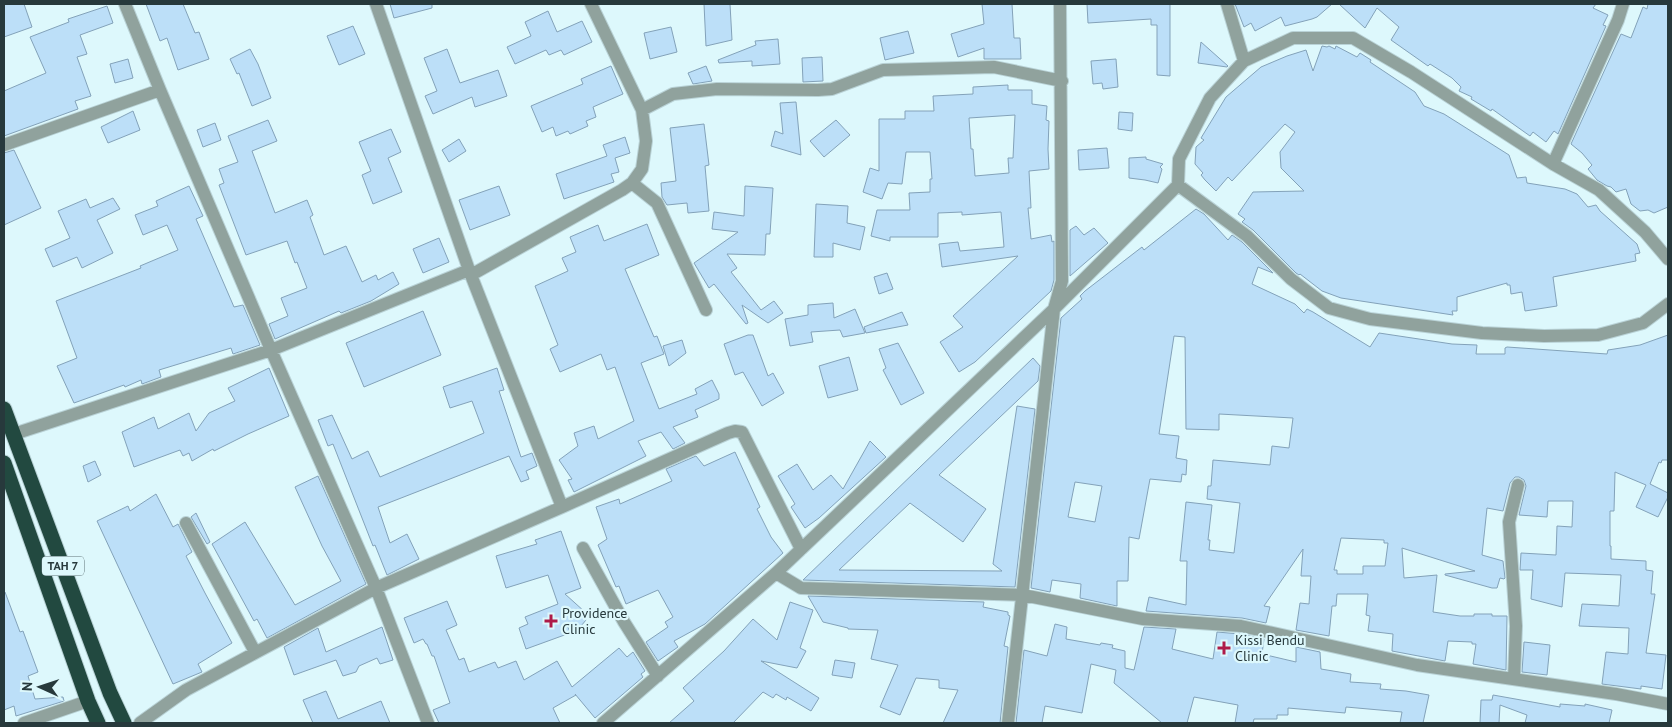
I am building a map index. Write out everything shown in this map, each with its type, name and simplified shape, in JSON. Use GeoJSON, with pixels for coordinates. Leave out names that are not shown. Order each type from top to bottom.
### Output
{"type":"FeatureCollection","features":[{"type":"Feature","properties":{"kind":"highway","name":"TAH 7"},"geometry":{"type":"LineString","coordinates":[[4,409],[110,693],[124,723]]}},
{"type":"Feature","properties":{"kind":"highway","name":"TAH 7"},"geometry":{"type":"LineString","coordinates":[[4,463],[88,701],[98,723]]}},
{"type":"Feature","properties":{"kind":"street"},"geometry":{"type":"LineString","coordinates":[[125,4],[270,350],[376,588],[428,723]]}},
{"type":"Feature","properties":{"kind":"street"},"geometry":{"type":"LineString","coordinates":[[376,4],[470,273],[562,507]]}},
{"type":"Feature","properties":{"kind":"street"},"geometry":{"type":"LineString","coordinates":[[14,434],[270,350],[470,273],[632,183],[642,169],[646,140],[642,110],[592,4]]}},
{"type":"Feature","properties":{"kind":"street"},"geometry":{"type":"LineString","coordinates":[[1008,723],[1054,309],[1062,281],[1060,4]]}},
{"type":"Feature","properties":{"kind":"street"},"geometry":{"type":"LineString","coordinates":[[1226,4],[1244,61]]}},
{"type":"Feature","properties":{"kind":"street"},"geometry":{"type":"LineString","coordinates":[[1553,164],[1618,20],[1623,4]]}},
{"type":"Feature","properties":{"kind":"street"},"geometry":{"type":"LineString","coordinates":[[603,723],[776,573],[1054,309],[1178,185],[1179,159],[1210,98],[1244,61],[1293,38],[1353,38],[1411,72],[1553,164],[1599,190],[1645,232],[1668,259]]}},
{"type":"Feature","properties":{"kind":"street"},"geometry":{"type":"LineString","coordinates":[[642,110],[673,94],[716,89],[832,89],[883,70],[994,67],[1062,81]]}},
{"type":"Feature","properties":{"kind":"street"},"geometry":{"type":"LineString","coordinates":[[4,145],[160,90]]}},
{"type":"Feature","properties":{"kind":"street"},"geometry":{"type":"LineString","coordinates":[[632,183],[657,203],[706,310]]}},
{"type":"Feature","properties":{"kind":"street"},"geometry":{"type":"LineString","coordinates":[[1178,185],[1247,236],[1291,279],[1329,308],[1370,318],[1482,333],[1544,336],[1598,335],[1643,323],[1668,304]]}},
{"type":"Feature","properties":{"kind":"street"},"geometry":{"type":"LineString","coordinates":[[140,723],[186,690],[376,588],[735,431],[742,432],[801,549]]}},
{"type":"Feature","properties":{"kind":"street"},"geometry":{"type":"LineString","coordinates":[[1514,679],[1516,626],[1509,522],[1518,485]]}},
{"type":"Feature","properties":{"kind":"street"},"geometry":{"type":"LineString","coordinates":[[186,523],[255,652]]}},
{"type":"Feature","properties":{"kind":"street"},"geometry":{"type":"LineString","coordinates":[[583,548],[624,622],[658,676]]}},
{"type":"Feature","properties":{"kind":"street"},"geometry":{"type":"LineString","coordinates":[[776,573],[801,588],[1023,595],[1143,618],[1241,626],[1417,665],[1616,694],[1668,704]]}},
{"type":"Feature","properties":{"kind":"street"},"geometry":{"type":"LineString","coordinates":[[24,723],[88,701]]}},
{"type":"Feature","properties":{"kind":"building"},"geometry":{"type":"Polygon","coordinates":[[[4,4],[24,4],[32,27],[4,37],[4,4]]]}},
{"type":"Feature","properties":{"kind":"building"},"geometry":{"type":"Polygon","coordinates":[[[146,4],[183,4],[195,33],[199,32],[209,59],[178,70],[167,38],[160,41],[146,4]]]}},
{"type":"Feature","properties":{"kind":"building"},"geometry":{"type":"Polygon","coordinates":[[[390,4],[432,4],[432,8],[394,18],[390,4]]]}},
{"type":"Feature","properties":{"kind":"building"},"geometry":{"type":"Polygon","coordinates":[[[704,4],[730,4],[732,40],[706,46],[704,4]]]}},
{"type":"Feature","properties":{"kind":"building"},"geometry":{"type":"Polygon","coordinates":[[[982,4],[1012,4],[1014,38],[1020,38],[1021,59],[984,59],[984,48],[958,57],[951,34],[984,24],[982,4]]]}},
{"type":"Feature","properties":{"kind":"building"},"geometry":{"type":"Polygon","coordinates":[[[1087,4],[1170,4],[1170,76],[1157,75],[1157,25],[1151,25],[1151,19],[1088,23],[1087,4]]]}},
{"type":"Feature","properties":{"kind":"building"},"geometry":{"type":"Polygon","coordinates":[[[1235,4],[1332,4],[1312,19],[1285,26],[1281,17],[1255,31],[1251,23],[1244,27],[1235,4]]]}},
{"type":"Feature","properties":{"kind":"building"},"geometry":{"type":"Polygon","coordinates":[[[1339,4],[1596,4],[1593,8],[1608,15],[1603,25],[1606,26],[1558,134],[1554,131],[1546,142],[1533,132],[1530,136],[1492,109],[1491,111],[1471,99],[1472,97],[1459,91],[1461,87],[1452,78],[1430,64],[1428,66],[1391,40],[1399,27],[1377,8],[1365,28],[1339,4]]]}},
{"type":"Feature","properties":{"kind":"building"},"geometry":{"type":"Polygon","coordinates":[[[1648,4],[1668,4],[1668,207],[1654,213],[1648,210],[1640,211],[1631,204],[1626,189],[1616,192],[1611,187],[1597,180],[1588,169],[1592,165],[1571,144],[1621,34],[1631,38],[1643,7],[1647,9],[1648,4]]]}},
{"type":"Feature","properties":{"kind":"building"},"geometry":{"type":"Polygon","coordinates":[[[107,6],[113,23],[80,35],[87,54],[77,57],[91,96],[75,101],[78,109],[4,136],[4,91],[46,73],[30,37],[69,22],[68,19],[107,6]]]}},
{"type":"Feature","properties":{"kind":"building"},"geometry":{"type":"Polygon","coordinates":[[[548,11],[557,32],[582,21],[592,42],[564,55],[561,50],[549,55],[546,50],[515,64],[507,47],[531,36],[525,22],[548,11]]]}},
{"type":"Feature","properties":{"kind":"building"},"geometry":{"type":"Polygon","coordinates":[[[353,26],[365,54],[339,65],[327,36],[353,26]]]}},
{"type":"Feature","properties":{"kind":"building"},"geometry":{"type":"Polygon","coordinates":[[[671,27],[677,52],[650,59],[644,33],[671,27]]]}},
{"type":"Feature","properties":{"kind":"building"},"geometry":{"type":"Polygon","coordinates":[[[908,31],[914,53],[885,60],[880,38],[908,31]]]}},
{"type":"Feature","properties":{"kind":"building"},"geometry":{"type":"Polygon","coordinates":[[[778,39],[780,64],[752,66],[752,61],[719,63],[718,60],[756,45],[755,41],[778,39]]]}},
{"type":"Feature","properties":{"kind":"building"},"geometry":{"type":"Polygon","coordinates":[[[1201,42],[1228,66],[1198,63],[1201,42]]]}},
{"type":"Feature","properties":{"kind":"building"},"geometry":{"type":"Polygon","coordinates":[[[1322,46],[1329,46],[1335,49],[1336,46],[1357,57],[1360,53],[1371,60],[1370,62],[1415,92],[1424,106],[1444,114],[1509,155],[1517,178],[1526,177],[1527,183],[1565,189],[1577,194],[1588,207],[1596,205],[1600,211],[1637,244],[1640,253],[1635,254],[1636,261],[1553,277],[1557,306],[1525,311],[1522,292],[1511,294],[1510,285],[1507,285],[1507,283],[1457,297],[1457,311],[1452,311],[1453,315],[1341,298],[1322,291],[1296,273],[1253,230],[1242,222],[1245,219],[1238,214],[1253,192],[1304,191],[1281,168],[1280,152],[1295,132],[1285,124],[1232,181],[1228,177],[1216,191],[1201,175],[1203,173],[1195,164],[1196,147],[1204,140],[1201,138],[1226,97],[1261,67],[1306,50],[1313,71],[1322,46]]]}},
{"type":"Feature","properties":{"kind":"building"},"geometry":{"type":"Polygon","coordinates":[[[250,49],[271,98],[252,106],[239,73],[237,74],[230,59],[250,49]]]}},
{"type":"Feature","properties":{"kind":"building"},"geometry":{"type":"Polygon","coordinates":[[[447,49],[460,83],[498,70],[507,96],[475,107],[472,97],[433,114],[425,96],[437,91],[424,58],[447,49]]]}},
{"type":"Feature","properties":{"kind":"building"},"geometry":{"type":"Polygon","coordinates":[[[822,57],[823,81],[803,82],[802,58],[822,57]]]}},
{"type":"Feature","properties":{"kind":"building"},"geometry":{"type":"Polygon","coordinates":[[[128,59],[133,78],[115,83],[110,64],[128,59]]]}},
{"type":"Feature","properties":{"kind":"building"},"geometry":{"type":"Polygon","coordinates":[[[1116,59],[1118,87],[1103,89],[1102,83],[1093,84],[1091,61],[1116,59]]]}},
{"type":"Feature","properties":{"kind":"building"},"geometry":{"type":"Polygon","coordinates":[[[611,66],[623,94],[593,107],[596,117],[586,121],[588,126],[570,134],[568,131],[556,136],[553,127],[542,132],[531,106],[583,84],[581,79],[611,66]]]}},
{"type":"Feature","properties":{"kind":"building"},"geometry":{"type":"Polygon","coordinates":[[[706,66],[712,81],[693,84],[688,73],[706,66]]]}},
{"type":"Feature","properties":{"kind":"building"},"geometry":{"type":"Polygon","coordinates":[[[1008,85],[1008,90],[1032,90],[1032,104],[1047,106],[1046,120],[1049,121],[1049,169],[1029,171],[1031,208],[1028,208],[1031,239],[1051,235],[1052,242],[1054,241],[1054,280],[1051,291],[975,362],[959,372],[940,342],[963,327],[953,316],[1018,256],[942,267],[939,244],[958,242],[960,251],[1004,247],[1001,212],[962,215],[962,212],[938,213],[938,237],[890,237],[890,241],[871,236],[877,210],[910,210],[909,193],[930,192],[930,179],[932,179],[930,152],[906,152],[902,184],[888,183],[882,199],[863,192],[870,168],[879,171],[879,119],[905,119],[905,111],[934,111],[933,96],[973,94],[973,87],[1008,85]],[[1015,115],[969,118],[975,176],[1009,173],[1008,158],[1013,158],[1015,115]]]}},
{"type":"Feature","properties":{"kind":"building"},"geometry":{"type":"Polygon","coordinates":[[[796,102],[801,155],[771,146],[775,131],[783,134],[780,103],[796,102]]]}},
{"type":"Feature","properties":{"kind":"building"},"geometry":{"type":"Polygon","coordinates":[[[133,111],[140,130],[108,143],[101,127],[133,111]]]}},
{"type":"Feature","properties":{"kind":"building"},"geometry":{"type":"Polygon","coordinates":[[[1119,112],[1133,113],[1132,131],[1118,129],[1119,112]]]}},
{"type":"Feature","properties":{"kind":"building"},"geometry":{"type":"Polygon","coordinates":[[[268,120],[277,141],[252,151],[275,213],[307,200],[313,215],[310,217],[324,255],[346,246],[362,282],[376,275],[378,280],[393,272],[399,284],[371,301],[341,313],[339,311],[275,339],[269,324],[288,316],[281,298],[307,288],[287,241],[246,255],[219,185],[224,183],[219,169],[238,162],[228,136],[268,120]]]}},
{"type":"Feature","properties":{"kind":"building"},"geometry":{"type":"Polygon","coordinates":[[[836,120],[850,135],[824,157],[810,141],[836,120]]]}},
{"type":"Feature","properties":{"kind":"building"},"geometry":{"type":"Polygon","coordinates":[[[215,123],[221,140],[203,147],[197,130],[215,123]]]}},
{"type":"Feature","properties":{"kind":"building"},"geometry":{"type":"Polygon","coordinates":[[[704,124],[709,165],[705,166],[709,211],[688,213],[687,203],[667,205],[662,197],[661,183],[676,181],[670,128],[704,124]]]}},
{"type":"Feature","properties":{"kind":"building"},"geometry":{"type":"Polygon","coordinates":[[[391,129],[401,152],[388,158],[402,192],[373,204],[362,175],[371,171],[359,142],[391,129]]]}},
{"type":"Feature","properties":{"kind":"building"},"geometry":{"type":"Polygon","coordinates":[[[625,137],[630,153],[615,158],[619,172],[611,174],[614,182],[564,199],[556,174],[607,156],[603,145],[625,137]]]}},
{"type":"Feature","properties":{"kind":"building"},"geometry":{"type":"Polygon","coordinates":[[[459,139],[466,151],[449,162],[442,150],[459,139]]]}},
{"type":"Feature","properties":{"kind":"building"},"geometry":{"type":"Polygon","coordinates":[[[1107,148],[1109,168],[1079,170],[1078,150],[1107,148]]]}},
{"type":"Feature","properties":{"kind":"building"},"geometry":{"type":"Polygon","coordinates":[[[14,150],[41,208],[4,225],[4,153],[14,150]]]}},
{"type":"Feature","properties":{"kind":"building"},"geometry":{"type":"Polygon","coordinates":[[[1146,157],[1146,159],[1163,164],[1160,167],[1162,169],[1158,183],[1129,178],[1129,158],[1146,157]]]}},
{"type":"Feature","properties":{"kind":"building"},"geometry":{"type":"Polygon","coordinates":[[[189,186],[203,216],[196,219],[234,307],[243,305],[260,345],[233,354],[231,348],[159,370],[161,377],[142,384],[141,380],[125,387],[124,385],[74,403],[57,366],[77,358],[56,301],[141,268],[140,266],[178,250],[167,225],[143,235],[135,215],[158,206],[156,201],[189,186]]]}},
{"type":"Feature","properties":{"kind":"building"},"geometry":{"type":"Polygon","coordinates":[[[499,186],[510,215],[470,230],[459,200],[499,186]]]}},
{"type":"Feature","properties":{"kind":"building"},"geometry":{"type":"Polygon","coordinates":[[[745,186],[773,188],[770,234],[766,234],[765,255],[727,254],[737,268],[731,272],[761,310],[774,301],[783,313],[768,323],[742,305],[748,323],[746,324],[714,284],[709,288],[694,263],[738,232],[712,229],[714,212],[744,216],[745,186]]]}},
{"type":"Feature","properties":{"kind":"building"},"geometry":{"type":"Polygon","coordinates":[[[113,198],[120,209],[97,220],[113,253],[82,268],[77,257],[53,267],[45,249],[70,238],[58,211],[86,199],[90,208],[113,198]]]}},
{"type":"Feature","properties":{"kind":"building"},"geometry":{"type":"Polygon","coordinates":[[[816,204],[848,206],[847,223],[865,227],[860,250],[833,243],[833,257],[814,257],[816,204]]]}},
{"type":"Feature","properties":{"kind":"building"},"geometry":{"type":"Polygon","coordinates":[[[1196,209],[1204,214],[1228,240],[1232,235],[1242,242],[1273,273],[1258,267],[1252,284],[1295,304],[1304,313],[1307,309],[1313,312],[1370,347],[1379,333],[1452,344],[1477,345],[1476,354],[1505,354],[1505,348],[1507,347],[1607,354],[1608,350],[1640,345],[1668,335],[1668,460],[1659,462],[1650,484],[1668,493],[1668,497],[1658,517],[1636,507],[1646,485],[1615,472],[1614,511],[1610,511],[1611,559],[1646,561],[1646,570],[1653,571],[1651,594],[1655,594],[1646,653],[1666,655],[1662,689],[1641,686],[1641,689],[1602,684],[1606,652],[1628,654],[1629,628],[1579,626],[1582,604],[1619,606],[1621,575],[1565,573],[1562,607],[1531,599],[1533,570],[1520,570],[1521,553],[1556,555],[1557,526],[1572,527],[1573,501],[1548,501],[1547,517],[1519,515],[1526,486],[1524,480],[1519,477],[1515,477],[1510,483],[1503,511],[1487,508],[1482,555],[1503,561],[1505,578],[1500,578],[1497,588],[1445,575],[1475,571],[1402,548],[1404,578],[1437,575],[1433,612],[1460,616],[1492,614],[1492,616],[1507,616],[1506,670],[1473,664],[1476,644],[1472,644],[1472,642],[1448,641],[1445,661],[1392,651],[1393,634],[1368,631],[1370,616],[1366,615],[1368,594],[1337,594],[1336,606],[1332,606],[1329,636],[1296,630],[1300,603],[1309,604],[1311,576],[1301,576],[1303,549],[1264,606],[1270,607],[1266,623],[1242,618],[1146,611],[1149,597],[1186,605],[1187,561],[1180,561],[1186,502],[1212,505],[1208,540],[1210,540],[1209,550],[1234,553],[1240,503],[1207,499],[1208,486],[1211,486],[1213,460],[1270,465],[1272,446],[1289,448],[1293,418],[1219,414],[1219,430],[1186,429],[1185,337],[1174,336],[1159,434],[1179,436],[1176,458],[1187,460],[1186,475],[1182,474],[1181,482],[1150,479],[1139,539],[1129,537],[1128,581],[1117,581],[1117,606],[1080,598],[1081,584],[1052,580],[1050,592],[1031,588],[1061,318],[1082,299],[1080,296],[1085,291],[1142,247],[1144,250],[1196,209]],[[1075,482],[1068,517],[1095,522],[1102,486],[1075,482]],[[1341,538],[1334,570],[1337,570],[1337,574],[1363,574],[1363,566],[1385,566],[1388,543],[1384,543],[1384,540],[1341,538]]]}},
{"type":"Feature","properties":{"kind":"building"},"geometry":{"type":"Polygon","coordinates":[[[647,224],[659,255],[625,269],[654,337],[657,336],[664,354],[641,363],[659,409],[697,394],[695,389],[712,380],[719,394],[719,399],[695,410],[698,417],[673,427],[685,443],[673,449],[661,432],[638,441],[646,456],[574,492],[568,480],[572,479],[559,460],[578,446],[574,433],[594,426],[598,439],[634,421],[615,367],[607,370],[601,354],[560,372],[550,349],[558,345],[535,286],[568,271],[562,258],[576,252],[570,237],[598,225],[604,241],[647,224]]]}},
{"type":"Feature","properties":{"kind":"building"},"geometry":{"type":"Polygon","coordinates":[[[1076,226],[1084,235],[1094,228],[1108,243],[1070,276],[1070,230],[1076,226]]]}},
{"type":"Feature","properties":{"kind":"building"},"geometry":{"type":"Polygon","coordinates":[[[439,238],[449,262],[423,273],[413,249],[439,238]]]}},
{"type":"Feature","properties":{"kind":"building"},"geometry":{"type":"Polygon","coordinates":[[[887,273],[893,289],[879,294],[874,277],[887,273]]]}},
{"type":"Feature","properties":{"kind":"building"},"geometry":{"type":"Polygon","coordinates":[[[833,303],[834,318],[855,309],[865,333],[843,337],[840,330],[811,332],[813,342],[790,346],[785,319],[808,315],[808,305],[833,303]]]}},
{"type":"Feature","properties":{"kind":"building"},"geometry":{"type":"Polygon","coordinates":[[[423,311],[441,355],[364,387],[346,343],[423,311]]]}},
{"type":"Feature","properties":{"kind":"building"},"geometry":{"type":"Polygon","coordinates":[[[902,312],[908,325],[866,333],[864,327],[902,312]]]}},
{"type":"Feature","properties":{"kind":"building"},"geometry":{"type":"Polygon","coordinates":[[[753,335],[768,376],[773,373],[784,393],[762,406],[743,372],[735,375],[724,344],[753,335]]]}},
{"type":"Feature","properties":{"kind":"building"},"geometry":{"type":"Polygon","coordinates":[[[682,340],[686,353],[669,366],[663,346],[682,340]]]}},
{"type":"Feature","properties":{"kind":"building"},"geometry":{"type":"Polygon","coordinates":[[[898,343],[924,393],[901,405],[883,370],[886,368],[879,349],[898,343]]]}},
{"type":"Feature","properties":{"kind":"building"},"geometry":{"type":"Polygon","coordinates":[[[849,357],[858,390],[828,398],[819,366],[849,357]]]}},
{"type":"Feature","properties":{"kind":"building"},"geometry":{"type":"Polygon","coordinates":[[[1033,358],[1040,366],[1038,381],[939,475],[986,509],[963,542],[910,503],[839,570],[1002,571],[993,564],[1017,406],[1035,409],[1015,587],[803,580],[1033,358]]]}},
{"type":"Feature","properties":{"kind":"building"},"geometry":{"type":"Polygon","coordinates":[[[269,368],[289,416],[214,451],[213,449],[192,461],[189,453],[183,456],[180,450],[134,467],[122,432],[154,417],[158,429],[189,413],[196,431],[209,413],[235,401],[228,388],[269,368]]]}},
{"type":"Feature","properties":{"kind":"building"},"geometry":{"type":"Polygon","coordinates":[[[497,368],[504,390],[499,391],[521,457],[532,453],[537,466],[526,471],[529,479],[521,482],[509,456],[378,507],[390,543],[407,534],[419,559],[387,575],[375,545],[373,546],[333,444],[328,446],[318,420],[332,415],[352,459],[368,451],[380,477],[484,433],[472,401],[450,408],[443,387],[497,368]]]}},
{"type":"Feature","properties":{"kind":"building"},"geometry":{"type":"Polygon","coordinates":[[[870,441],[886,457],[819,518],[805,528],[791,507],[795,504],[778,476],[797,464],[813,490],[831,475],[843,489],[870,441]]]}},
{"type":"Feature","properties":{"kind":"building"},"geometry":{"type":"Polygon","coordinates":[[[735,452],[760,507],[757,509],[771,537],[783,553],[705,624],[674,641],[678,647],[658,661],[646,642],[668,627],[665,622],[673,617],[658,590],[626,604],[619,586],[616,587],[598,545],[607,539],[596,507],[619,499],[620,504],[672,481],[666,469],[696,456],[704,466],[735,452]]]}},
{"type":"Feature","properties":{"kind":"building"},"geometry":{"type":"Polygon","coordinates":[[[95,461],[101,475],[88,482],[83,466],[95,461]]]}},
{"type":"Feature","properties":{"kind":"building"},"geometry":{"type":"Polygon","coordinates":[[[318,476],[366,584],[267,638],[257,619],[254,621],[212,544],[245,522],[295,605],[341,581],[322,546],[295,487],[318,476]]]}},
{"type":"Feature","properties":{"kind":"building"},"geometry":{"type":"Polygon","coordinates":[[[156,494],[173,527],[178,524],[192,552],[186,556],[232,643],[198,664],[202,672],[173,684],[97,521],[128,506],[130,511],[156,494]]]}},
{"type":"Feature","properties":{"kind":"building"},"geometry":{"type":"Polygon","coordinates":[[[196,513],[210,542],[207,544],[191,517],[196,513]]]}},
{"type":"Feature","properties":{"kind":"building"},"geometry":{"type":"Polygon","coordinates":[[[561,531],[581,588],[565,594],[585,612],[586,620],[581,626],[568,627],[570,633],[526,649],[519,628],[528,624],[525,617],[558,604],[548,575],[506,588],[496,556],[537,544],[535,540],[561,531]]]}},
{"type":"Feature","properties":{"kind":"building"},"geometry":{"type":"Polygon","coordinates":[[[4,592],[20,632],[23,631],[38,672],[28,676],[35,699],[63,697],[64,701],[16,716],[14,706],[4,710],[4,592]]]}},
{"type":"Feature","properties":{"kind":"building"},"geometry":{"type":"Polygon","coordinates":[[[808,596],[984,602],[983,607],[1008,612],[1010,616],[1004,646],[1008,647],[1000,723],[943,723],[958,690],[939,688],[939,680],[916,678],[900,715],[880,707],[898,665],[871,659],[878,630],[848,629],[823,622],[808,596]]]}},
{"type":"Feature","properties":{"kind":"building"},"geometry":{"type":"Polygon","coordinates":[[[447,601],[457,625],[446,630],[459,660],[464,658],[469,672],[495,662],[498,668],[516,661],[524,680],[557,661],[572,687],[619,648],[627,657],[633,652],[645,671],[641,674],[643,677],[595,718],[576,695],[553,708],[560,723],[439,723],[433,710],[450,703],[434,656],[432,656],[423,639],[414,643],[404,618],[447,601]]]}},
{"type":"Feature","properties":{"kind":"building"},"geometry":{"type":"Polygon","coordinates":[[[790,602],[813,610],[800,648],[806,651],[797,668],[761,661],[819,698],[811,711],[787,697],[786,700],[776,694],[773,698],[763,692],[733,723],[669,723],[694,701],[683,688],[724,651],[753,619],[777,640],[790,602]]]}},
{"type":"Feature","properties":{"kind":"building"},"geometry":{"type":"Polygon","coordinates":[[[1055,624],[1067,627],[1066,639],[1100,645],[1101,643],[1113,645],[1112,648],[1125,651],[1125,668],[1134,670],[1144,627],[1176,629],[1172,649],[1213,659],[1217,632],[1264,639],[1262,654],[1296,662],[1296,647],[1320,652],[1321,669],[1351,674],[1350,682],[1381,684],[1380,689],[1429,695],[1423,723],[1400,723],[1402,712],[1346,707],[1345,713],[1288,708],[1288,715],[1277,715],[1277,719],[1254,719],[1253,723],[1235,723],[1238,705],[1194,697],[1187,723],[1162,723],[1114,683],[1116,670],[1091,664],[1082,713],[1045,706],[1042,723],[1016,723],[1024,650],[1047,656],[1055,624]]]}},
{"type":"Feature","properties":{"kind":"building"},"geometry":{"type":"Polygon","coordinates":[[[382,627],[393,660],[380,664],[377,658],[359,666],[356,672],[343,676],[336,660],[294,675],[284,647],[318,628],[326,652],[382,627]]]}},
{"type":"Feature","properties":{"kind":"building"},"geometry":{"type":"Polygon","coordinates":[[[1524,642],[1550,645],[1547,675],[1522,672],[1524,642]]]}},
{"type":"Feature","properties":{"kind":"building"},"geometry":{"type":"Polygon","coordinates":[[[835,660],[855,663],[852,678],[832,675],[835,660]]]}},
{"type":"Feature","properties":{"kind":"building"},"geometry":{"type":"Polygon","coordinates":[[[326,691],[338,719],[381,701],[390,723],[313,723],[303,700],[326,691]]]}},
{"type":"Feature","properties":{"kind":"building"},"geometry":{"type":"Polygon","coordinates":[[[1493,695],[1560,707],[1560,704],[1585,706],[1585,704],[1612,710],[1609,723],[1525,723],[1527,715],[1500,705],[1499,723],[1480,723],[1481,700],[1492,700],[1493,695]]]}},
{"type":"Feature","properties":{"kind":"place","name":"Providence Clinic"},"geometry":{"type":"Point","coordinates":[551,621]}},
{"type":"Feature","properties":{"kind":"place","name":"Kissi Bendu Clinic"},"geometry":{"type":"Point","coordinates":[1224,648]}}]}
